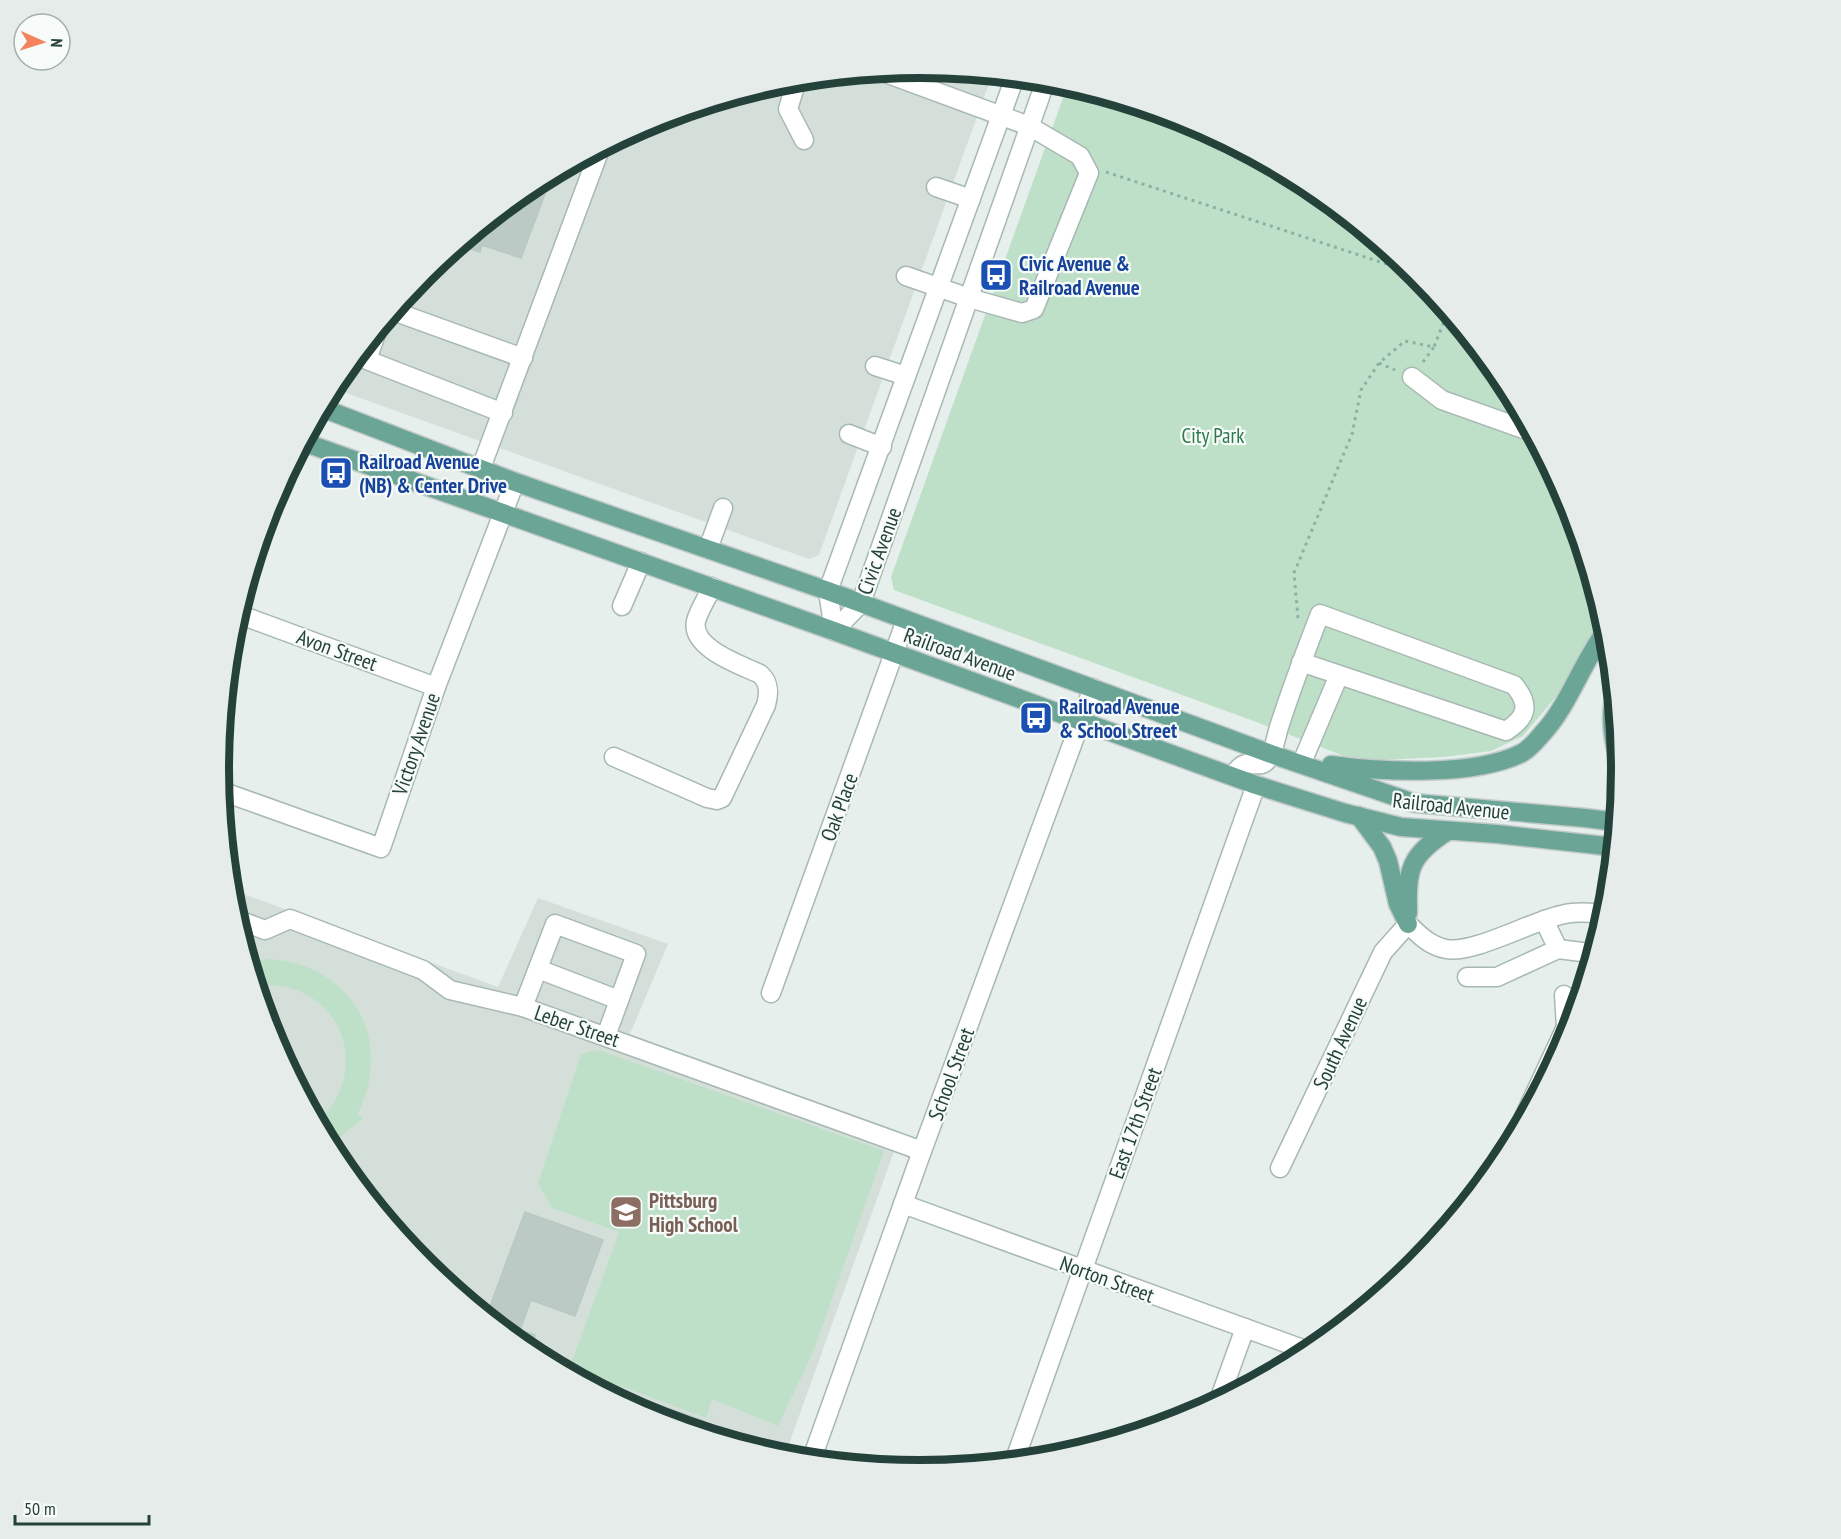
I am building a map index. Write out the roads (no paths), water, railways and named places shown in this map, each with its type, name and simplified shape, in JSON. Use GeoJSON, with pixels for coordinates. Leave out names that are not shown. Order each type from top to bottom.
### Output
{"type":"FeatureCollection","features":[{"type":"Feature","properties":{"kind":"main road","name":"Railroad Avenue"},"geometry":{"type":"LineString","coordinates":[[330,411],[514,482],[828,591],[1414,803],[1610,821]]}},
{"type":"Feature","properties":{"kind":"main road","name":"Railroad Avenue"},"geometry":{"type":"LineString","coordinates":[[311,445],[834,630],[1256,785],[1401,827],[1497,834],[1608,846]]}},
{"type":"Feature","properties":{"kind":"main road"},"geometry":{"type":"LineString","coordinates":[[1277,755],[1348,768],[1391,771],[1465,768],[1499,762],[1524,752],[1543,734],[1600,640]]}},
{"type":"Feature","properties":{"kind":"main road"},"geometry":{"type":"LineString","coordinates":[[1359,816],[1382,847],[1388,861],[1398,904],[1408,924]]}},
{"type":"Feature","properties":{"kind":"main road"},"geometry":{"type":"LineString","coordinates":[[1408,924],[1407,884],[1411,868],[1432,842],[1448,831]]}},
{"type":"Feature","properties":{"kind":"street"},"geometry":{"type":"LineString","coordinates":[[900,78],[1029,126],[1080,156],[1089,173],[1034,309],[1022,313],[969,298],[906,276]]}},
{"type":"Feature","properties":{"kind":"street","name":"Civic Avenue"},"geometry":{"type":"LineString","coordinates":[[834,630],[828,591],[1012,84]]}},
{"type":"Feature","properties":{"kind":"street","name":"Civic Avenue"},"geometry":{"type":"LineString","coordinates":[[834,630],[861,603],[1043,89]]}},
{"type":"Feature","properties":{"kind":"street"},"geometry":{"type":"LineString","coordinates":[[794,90],[789,109],[804,140]]}},
{"type":"Feature","properties":{"kind":"street"},"geometry":{"type":"LineString","coordinates":[[481,468],[596,160]]}},
{"type":"Feature","properties":{"kind":"street"},"geometry":{"type":"LineString","coordinates":[[936,187],[971,199]]}},
{"type":"Feature","properties":{"kind":"street"},"geometry":{"type":"LineString","coordinates":[[402,313],[523,358]]}},
{"type":"Feature","properties":{"kind":"street"},"geometry":{"type":"LineString","coordinates":[[369,353],[367,360],[503,413]]}},
{"type":"Feature","properties":{"kind":"street"},"geometry":{"type":"LineString","coordinates":[[875,366],[906,376]]}},
{"type":"Feature","properties":{"kind":"street"},"geometry":{"type":"LineString","coordinates":[[1412,377],[1442,400],[1521,428]]}},
{"type":"Feature","properties":{"kind":"street"},"geometry":{"type":"LineString","coordinates":[[849,435],[882,447]]}},
{"type":"Feature","properties":{"kind":"street","name":"Victory Avenue"},"geometry":{"type":"LineString","coordinates":[[230,794],[381,848],[435,687],[514,482]]}},
{"type":"Feature","properties":{"kind":"street"},"geometry":{"type":"LineString","coordinates":[[708,549],[723,508]]}},
{"type":"Feature","properties":{"kind":"street"},"geometry":{"type":"LineString","coordinates":[[622,606],[641,562]]}},
{"type":"Feature","properties":{"kind":"street"},"geometry":{"type":"LineString","coordinates":[[614,757],[707,798],[717,800],[722,798],[770,693],[760,674],[701,642],[696,631],[696,622],[712,587]]}},
{"type":"Feature","properties":{"kind":"street"},"geometry":{"type":"LineString","coordinates":[[1233,775],[1243,765],[1249,763],[1260,766],[1277,755],[1301,662],[1320,614],[1514,685],[1523,697],[1524,714],[1518,724],[1506,731],[1301,662]]}},
{"type":"Feature","properties":{"kind":"street","name":"Avon Street"},"geometry":{"type":"LineString","coordinates":[[246,617],[435,687]]}},
{"type":"Feature","properties":{"kind":"street","name":"Oak Place"},"geometry":{"type":"LineString","coordinates":[[771,993],[906,620]]}},
{"type":"Feature","properties":{"kind":"street"},"geometry":{"type":"LineString","coordinates":[[1304,760],[1339,675]]}},
{"type":"Feature","properties":{"kind":"street","name":"School Street"},"geometry":{"type":"LineString","coordinates":[[814,1452],[922,1151],[1093,688]]}},
{"type":"Feature","properties":{"kind":"street","name":"East 17th Street"},"geometry":{"type":"LineString","coordinates":[[1017,1454],[1256,785]]}},
{"type":"Feature","properties":{"kind":"street"},"geometry":{"type":"LineString","coordinates":[[1408,924],[1422,938],[1447,949],[1469,948],[1544,920],[1567,914],[1596,914]]}},
{"type":"Feature","properties":{"kind":"street","name":"Leber Street"},"geometry":{"type":"LineString","coordinates":[[247,923],[265,930],[290,920],[423,970],[450,990],[523,1007],[922,1151]]}},
{"type":"Feature","properties":{"kind":"street"},"geometry":{"type":"LineString","coordinates":[[1544,920],[1558,949]]}},
{"type":"Feature","properties":{"kind":"street"},"geometry":{"type":"LineString","coordinates":[[523,1007],[555,924],[636,954],[606,1036]]}},
{"type":"Feature","properties":{"kind":"street","name":"South Avenue"},"geometry":{"type":"LineString","coordinates":[[1280,1168],[1383,952],[1408,924]]}},
{"type":"Feature","properties":{"kind":"street"},"geometry":{"type":"LineString","coordinates":[[1467,977],[1497,977],[1558,949],[1587,953]]}},
{"type":"Feature","properties":{"kind":"street"},"geometry":{"type":"LineString","coordinates":[[538,969],[619,1000]]}},
{"type":"Feature","properties":{"kind":"street"},"geometry":{"type":"LineString","coordinates":[[1564,995],[1565,1017]]}},
{"type":"Feature","properties":{"kind":"street","name":"Norton Street"},"geometry":{"type":"LineString","coordinates":[[903,1204],[1299,1348]]}},
{"type":"Feature","properties":{"kind":"street"},"geometry":{"type":"LineString","coordinates":[[1222,1392],[1245,1329]]}},
{"type":"Feature","properties":{"kind":"place","name":"Civic Avenue & Railroad Avenue"},"geometry":{"type":"Point","coordinates":[996,275]}},
{"type":"Feature","properties":{"kind":"place","name":"Railroad Avenue (NB) & Center Drive"},"geometry":{"type":"Point","coordinates":[336,473]}},
{"type":"Feature","properties":{"kind":"place","name":"Railroad Avenue & School Street"},"geometry":{"type":"Point","coordinates":[1036,718]}},
{"type":"Feature","properties":{"kind":"place","name":"Pittsburg High School"},"geometry":{"type":"Point","coordinates":[626,1212]}},
{"type":"Feature","properties":{"kind":"park label","name":"City Park"},"geometry":{"type":"Point","coordinates":[1213,435]}}]}
